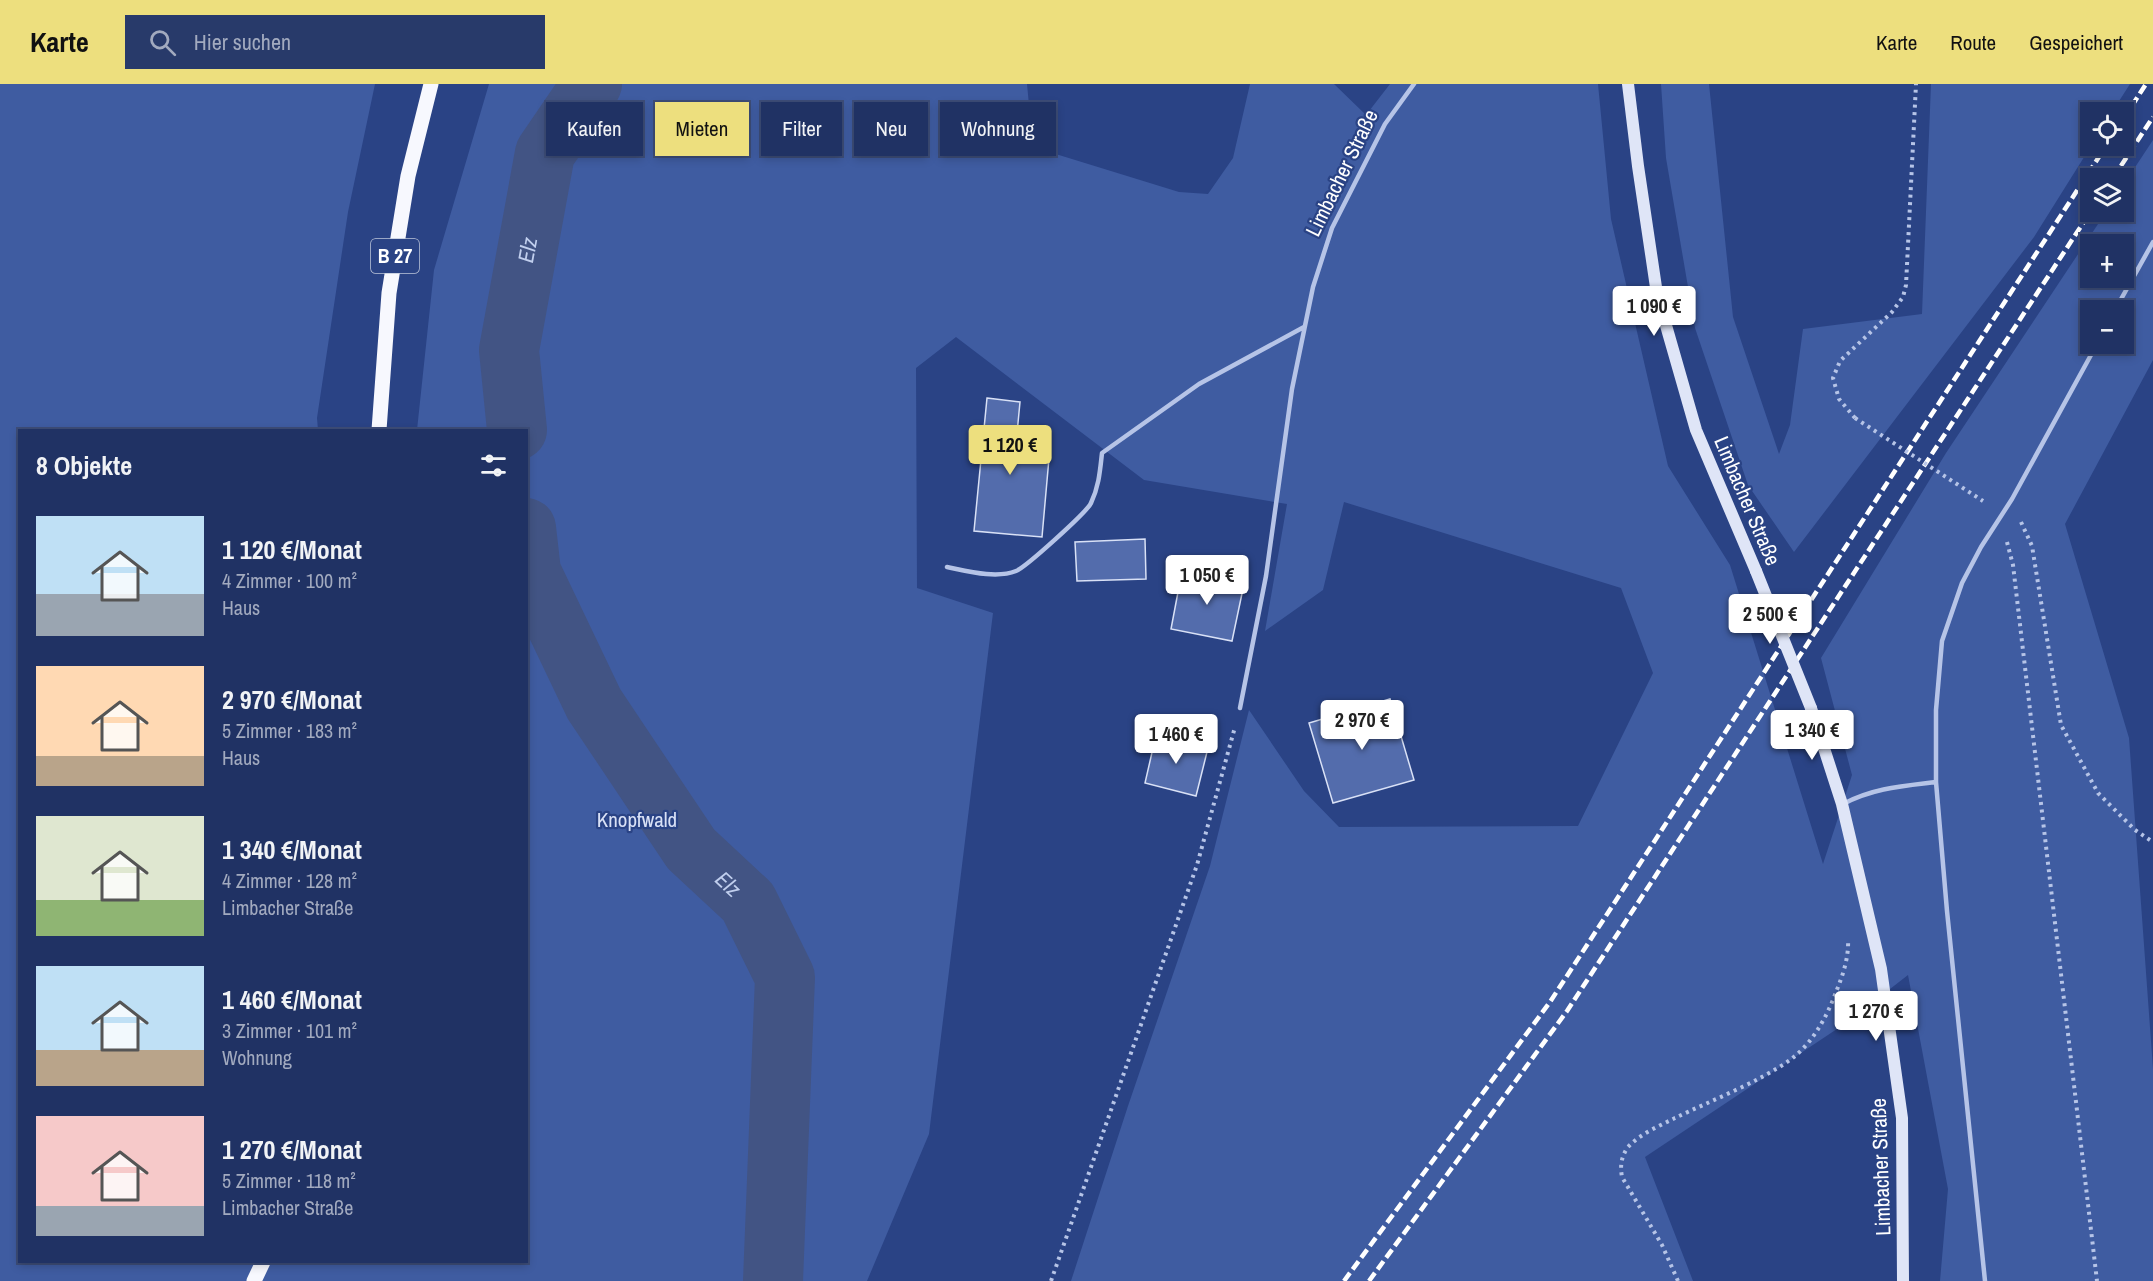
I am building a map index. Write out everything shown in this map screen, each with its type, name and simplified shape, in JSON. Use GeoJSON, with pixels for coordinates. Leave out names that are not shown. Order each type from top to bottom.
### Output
{"type":"FeatureCollection","features":[{"type":"Feature","properties":{"kind":"main road","name":"B 27"},"geometry":{"type":"LineString","coordinates":[[379,429],[389,293],[408,176],[431,84]]}},
{"type":"Feature","properties":{"kind":"main road","name":"Limbacher Straße"},"geometry":{"type":"LineString","coordinates":[[1628,84],[1657,294],[1696,430],[1811,708],[1842,804],[1881,969],[1902,1118],[1903,1281]]}},
{"type":"Feature","properties":{"kind":"main road"},"geometry":{"type":"LineString","coordinates":[[254,1281],[263,1263]]}},
{"type":"Feature","properties":{"kind":"lane","name":"Limbacher Straße"},"geometry":{"type":"LineString","coordinates":[[1240,708],[1266,576],[1293,389],[1313,287],[1332,228],[1385,124],[1414,84]]}},
{"type":"Feature","properties":{"kind":"lane"},"geometry":{"type":"LineString","coordinates":[[2121,300],[2153,242]]}},
{"type":"Feature","properties":{"kind":"lane"},"geometry":{"type":"LineString","coordinates":[[947,567],[983,575],[1016,571],[1052,542],[1090,506],[1100,480],[1102,453],[1199,384],[1304,327]]}},
{"type":"Feature","properties":{"kind":"lane"},"geometry":{"type":"LineString","coordinates":[[1986,1281],[1947,911],[1936,782],[1936,710],[1942,641],[1962,583],[1981,547],[2012,499],[2092,354]]}},
{"type":"Feature","properties":{"kind":"lane"},"geometry":{"type":"LineString","coordinates":[[1842,804],[1861,795],[1889,787],[1936,782]]}},
{"type":"Feature","properties":{"kind":"path"},"geometry":{"type":"LineString","coordinates":[[1916,84],[1904,297],[1892,312],[1840,361],[1833,378],[1839,399],[1856,418],[1983,501]]}},
{"type":"Feature","properties":{"kind":"path"},"geometry":{"type":"LineString","coordinates":[[2012,499],[2032,546],[2061,725],[2098,793],[2135,830],[2153,842]]}},
{"type":"Feature","properties":{"kind":"path"},"geometry":{"type":"LineString","coordinates":[[2013,565],[2097,1281]]}},
{"type":"Feature","properties":{"kind":"path"},"geometry":{"type":"LineString","coordinates":[[1051,1281],[1197,865],[1240,708]]}},
{"type":"Feature","properties":{"kind":"path"},"geometry":{"type":"LineString","coordinates":[[1678,1281],[1662,1245],[1622,1178],[1620,1167],[1623,1155],[1629,1146],[1649,1131],[1760,1077],[1791,1059],[1810,1040],[1828,1012],[1844,974],[1849,948],[1848,938]]}},
{"type":"Feature","properties":{"kind":"green space","name":"Knopfwald"},"geometry":{"type":"Polygon","coordinates":[[[0,84],[375,84],[348,212],[317,418],[318,429],[18,429],[18,1263],[528,1263],[528,429],[417,429],[434,270],[489,84],[1027,84],[1029,102],[940,102],[940,156],[1056,156],[1056,154],[1179,192],[1208,194],[1233,158],[1250,84],[1334,84],[1366,115],[1390,84],[1598,84],[1611,219],[1668,466],[1730,565],[1823,864],[1852,775],[1821,658],[1946,453],[2080,251],[2080,288],[2134,288],[2134,234],[2091,234],[2099,222],[2134,222],[2134,169],[2153,140],[2153,360],[2065,524],[2129,738],[2153,1069],[2153,1281],[1940,1281],[1948,1189],[1908,975],[1849,1021],[1645,1157],[1693,1281],[1071,1281],[1210,866],[1249,710],[1304,791],[1339,827],[1578,826],[1653,673],[1621,588],[1344,502],[1323,590],[1265,631],[1287,504],[1144,480],[956,337],[916,368],[917,588],[993,613],[929,1134],[867,1281],[0,1281],[0,84]]]}},
{"type":"Feature","properties":{"kind":"green space"},"geometry":{"type":"Polygon","coordinates":[[[1661,84],[1709,84],[1733,317],[1779,454],[1790,425],[1803,329],[1922,314],[1931,84],[2130,84],[2118,102],[2080,102],[2080,156],[2085,156],[2034,237],[1794,552],[1748,485],[1695,328],[1666,158],[1661,84]]]}},
{"type":"Feature","properties":{"kind":"building"},"geometry":{"type":"Polygon","coordinates":[[[987,398],[1020,402],[1016,444],[1050,447],[1042,537],[974,531],[987,398]]]}},
{"type":"Feature","properties":{"kind":"building"},"geometry":{"type":"Polygon","coordinates":[[[1145,539],[1146,579],[1077,581],[1075,542],[1145,539]]]}},
{"type":"Feature","properties":{"kind":"building"},"geometry":{"type":"Polygon","coordinates":[[[1182,571],[1244,584],[1232,641],[1171,629],[1182,571]]]}},
{"type":"Feature","properties":{"kind":"building"},"geometry":{"type":"Polygon","coordinates":[[[1390,699],[1414,780],[1333,803],[1309,723],[1390,699]]]}},
{"type":"Feature","properties":{"kind":"building"},"geometry":{"type":"Polygon","coordinates":[[[1156,735],[1208,748],[1196,796],[1145,783],[1156,735]]]}},
{"type":"Feature","properties":{"kind":"waterway","name":"Elz"},"geometry":{"type":"LineString","coordinates":[[517,429],[509,350],[545,153],[592,84]]}},
{"type":"Feature","properties":{"kind":"waterway","name":"Elz"},"geometry":{"type":"LineString","coordinates":[[528,546],[531,572],[594,704],[691,849],[748,902],[785,977],[773,1281]]}},
{"type":"Feature","properties":{"kind":"railway"},"geometry":{"type":"LineString","coordinates":[[2134,103],[2146,84]]}},
{"type":"Feature","properties":{"kind":"railway"},"geometry":{"type":"LineString","coordinates":[[2120,168],[2153,117]]}},
{"type":"Feature","properties":{"kind":"railway"},"geometry":{"type":"LineString","coordinates":[[1344,1281],[1550,1002],[2100,156]]}},
{"type":"Feature","properties":{"kind":"railway"},"geometry":{"type":"LineString","coordinates":[[1369,1281],[1567,1011],[2084,222]]}}]}
